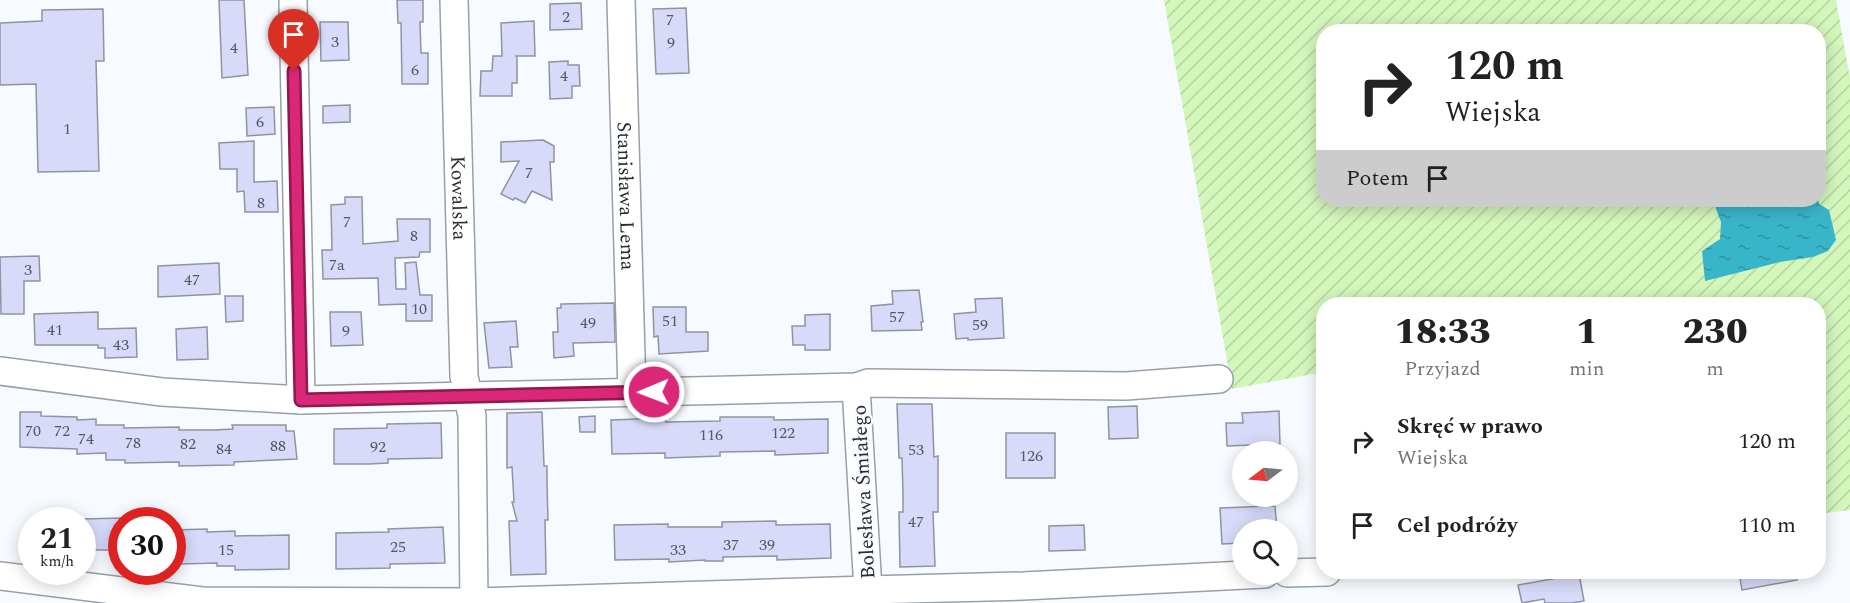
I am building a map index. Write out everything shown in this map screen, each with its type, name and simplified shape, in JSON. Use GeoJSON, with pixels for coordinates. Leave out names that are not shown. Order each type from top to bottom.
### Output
{"type":"FeatureCollection","features":[{"type":"Feature","properties":{"kind":"street"},"geometry":{"type":"LineString","coordinates":[[293,0],[301,400]]}},
{"type":"Feature","properties":{"kind":"street","name":"Kowalska"},"geometry":{"type":"LineString","coordinates":[[454,0],[464,376],[472,416],[474,602]]}},
{"type":"Feature","properties":{"kind":"street","name":"Stanisława Lema"},"geometry":{"type":"LineString","coordinates":[[621,0],[632,392]]}},
{"type":"Feature","properties":{"kind":"street"},"geometry":{"type":"LineString","coordinates":[[0,371],[162,392],[301,400],[856,387],[868,383],[1126,386],[1220,379]]}},
{"type":"Feature","properties":{"kind":"street","name":"Bolesława Śmiałego"},"geometry":{"type":"LineString","coordinates":[[0,576],[202,601],[474,602],[868,590],[856,387]]}},
{"type":"Feature","properties":{"kind":"street"},"geometry":{"type":"LineString","coordinates":[[1298,573],[1316,572]]}},
{"type":"Feature","properties":{"kind":"street"},"geometry":{"type":"LineString","coordinates":[[868,590],[1023,586],[1232,576]]}},
{"type":"Feature","properties":{"kind":"green space"},"geometry":{"type":"Polygon","coordinates":[[[1164,0],[1836,0],[1850,78],[1850,510],[1826,513],[1826,297],[1316,297],[1316,373],[1232,389],[1164,0]]]}},
{"type":"Feature","properties":{"kind":"water"},"geometry":{"type":"Polygon","coordinates":[[[1715,207],[1824,207],[1829,210],[1836,240],[1828,251],[1813,257],[1780,262],[1705,281],[1702,251],[1720,239],[1721,222],[1715,207]]]}},
{"type":"Feature","properties":{"kind":"building"},"geometry":{"type":"Polygon","coordinates":[[[219,0],[244,0],[248,75],[222,78],[219,0]]]}},
{"type":"Feature","properties":{"kind":"building"},"geometry":{"type":"Polygon","coordinates":[[[397,0],[423,0],[423,22],[420,22],[421,53],[428,53],[428,84],[402,84],[401,23],[398,23],[397,0]]]}},
{"type":"Feature","properties":{"kind":"building"},"geometry":{"type":"Polygon","coordinates":[[[581,3],[582,29],[550,30],[550,4],[581,3]]]}},
{"type":"Feature","properties":{"kind":"building"},"geometry":{"type":"Polygon","coordinates":[[[686,8],[689,73],[656,74],[653,9],[686,8]]]}},
{"type":"Feature","properties":{"kind":"building"},"geometry":{"type":"Polygon","coordinates":[[[103,9],[104,61],[96,61],[99,171],[38,172],[36,84],[0,85],[0,23],[42,21],[42,10],[103,9]]]}},
{"type":"Feature","properties":{"kind":"building"},"geometry":{"type":"Polygon","coordinates":[[[534,21],[535,56],[517,56],[517,83],[512,83],[512,96],[480,96],[481,71],[492,71],[493,56],[502,56],[501,23],[534,21]]]}},
{"type":"Feature","properties":{"kind":"building"},"geometry":{"type":"Polygon","coordinates":[[[320,22],[348,22],[349,60],[321,61],[320,22]]]}},
{"type":"Feature","properties":{"kind":"building"},"geometry":{"type":"Polygon","coordinates":[[[568,61],[568,65],[579,65],[580,86],[572,86],[572,98],[550,99],[549,62],[568,61]]]}},
{"type":"Feature","properties":{"kind":"building"},"geometry":{"type":"Polygon","coordinates":[[[350,105],[350,122],[323,123],[323,106],[350,105]]]}},
{"type":"Feature","properties":{"kind":"building"},"geometry":{"type":"Polygon","coordinates":[[[274,107],[275,134],[247,136],[246,108],[274,107]]]}},
{"type":"Feature","properties":{"kind":"building"},"geometry":{"type":"Polygon","coordinates":[[[543,140],[554,146],[554,162],[550,162],[552,200],[532,191],[525,203],[501,194],[519,161],[501,162],[501,142],[543,140]]]}},
{"type":"Feature","properties":{"kind":"building"},"geometry":{"type":"Polygon","coordinates":[[[254,141],[254,182],[277,181],[278,212],[245,212],[244,191],[237,192],[237,169],[220,169],[219,143],[254,141]]]}},
{"type":"Feature","properties":{"kind":"building"},"geometry":{"type":"Polygon","coordinates":[[[345,197],[362,197],[363,244],[398,241],[397,219],[430,219],[430,252],[420,252],[419,257],[395,258],[396,289],[406,289],[405,263],[416,262],[420,295],[432,295],[432,321],[406,321],[406,304],[379,305],[378,278],[323,279],[322,250],[332,250],[331,205],[345,204],[345,197]]]}},
{"type":"Feature","properties":{"kind":"building"},"geometry":{"type":"Polygon","coordinates":[[[39,256],[40,281],[24,281],[24,314],[1,314],[0,257],[39,256]]]}},
{"type":"Feature","properties":{"kind":"building"},"geometry":{"type":"Polygon","coordinates":[[[219,263],[220,294],[158,297],[158,266],[219,263]]]}},
{"type":"Feature","properties":{"kind":"building"},"geometry":{"type":"Polygon","coordinates":[[[919,290],[922,330],[872,331],[871,306],[893,304],[892,291],[919,290]]]}},
{"type":"Feature","properties":{"kind":"building"},"geometry":{"type":"Polygon","coordinates":[[[225,296],[243,296],[243,321],[226,322],[225,296]]]}},
{"type":"Feature","properties":{"kind":"building"},"geometry":{"type":"Polygon","coordinates":[[[1002,298],[1004,338],[956,339],[954,314],[976,312],[975,299],[1002,298]]]}},
{"type":"Feature","properties":{"kind":"building"},"geometry":{"type":"Polygon","coordinates":[[[614,303],[615,342],[573,343],[574,356],[554,358],[553,332],[558,332],[557,308],[561,308],[561,304],[614,303]]]}},
{"type":"Feature","properties":{"kind":"building"},"geometry":{"type":"Polygon","coordinates":[[[653,307],[686,307],[686,332],[708,332],[708,351],[659,354],[658,336],[654,337],[653,307]]]}},
{"type":"Feature","properties":{"kind":"building"},"geometry":{"type":"Polygon","coordinates":[[[98,312],[98,329],[136,328],[137,357],[105,358],[105,348],[98,348],[98,345],[35,345],[34,314],[98,312]]]}},
{"type":"Feature","properties":{"kind":"building"},"geometry":{"type":"Polygon","coordinates":[[[330,312],[361,312],[363,345],[331,346],[330,312]]]}},
{"type":"Feature","properties":{"kind":"building"},"geometry":{"type":"Polygon","coordinates":[[[830,314],[830,350],[805,350],[805,345],[793,345],[792,326],[805,326],[805,315],[830,314]]]}},
{"type":"Feature","properties":{"kind":"building"},"geometry":{"type":"Polygon","coordinates":[[[516,321],[518,347],[510,347],[512,367],[489,368],[484,323],[516,321]]]}},
{"type":"Feature","properties":{"kind":"building"},"geometry":{"type":"Polygon","coordinates":[[[207,327],[208,359],[177,360],[176,329],[207,327]]]}},
{"type":"Feature","properties":{"kind":"building"},"geometry":{"type":"Polygon","coordinates":[[[897,404],[932,404],[934,457],[938,456],[938,512],[933,512],[935,566],[900,567],[899,512],[903,512],[903,494],[897,404]]]}},
{"type":"Feature","properties":{"kind":"building"},"geometry":{"type":"Polygon","coordinates":[[[1137,406],[1138,438],[1109,439],[1108,407],[1137,406]]]}},
{"type":"Feature","properties":{"kind":"building"},"geometry":{"type":"Polygon","coordinates":[[[1279,411],[1280,441],[1232,441],[1232,446],[1227,446],[1226,423],[1243,423],[1242,413],[1279,411]]]}},
{"type":"Feature","properties":{"kind":"building"},"geometry":{"type":"Polygon","coordinates":[[[20,412],[41,412],[41,416],[77,417],[77,420],[96,419],[96,425],[124,425],[124,428],[179,427],[179,430],[214,430],[233,429],[232,425],[286,425],[286,431],[294,431],[297,459],[234,462],[234,465],[179,466],[179,462],[125,463],[125,460],[106,460],[106,453],[77,454],[77,449],[20,447],[20,412]]]}},
{"type":"Feature","properties":{"kind":"building"},"geometry":{"type":"Polygon","coordinates":[[[542,412],[544,466],[547,466],[546,574],[511,575],[509,521],[517,521],[512,502],[514,502],[512,467],[507,468],[507,413],[542,412]]]}},
{"type":"Feature","properties":{"kind":"building"},"geometry":{"type":"Polygon","coordinates":[[[595,416],[595,432],[580,432],[579,417],[595,416]]]}},
{"type":"Feature","properties":{"kind":"building"},"geometry":{"type":"Polygon","coordinates":[[[720,417],[774,417],[774,420],[828,419],[828,453],[775,455],[775,451],[720,452],[720,456],[665,458],[665,453],[612,454],[611,420],[665,418],[666,422],[720,421],[720,417]]]}},
{"type":"Feature","properties":{"kind":"building"},"geometry":{"type":"Polygon","coordinates":[[[441,423],[442,458],[388,459],[388,463],[334,464],[334,429],[387,428],[387,424],[441,423]]]}},
{"type":"Feature","properties":{"kind":"building"},"geometry":{"type":"Polygon","coordinates":[[[1006,433],[1055,433],[1055,478],[1006,478],[1006,433]]]}},
{"type":"Feature","properties":{"kind":"building"},"geometry":{"type":"Polygon","coordinates":[[[1275,507],[1276,519],[1232,519],[1232,544],[1222,544],[1220,508],[1275,507]]]}},
{"type":"Feature","properties":{"kind":"building"},"geometry":{"type":"Polygon","coordinates":[[[108,518],[108,550],[96,550],[96,519],[108,518]]]}},
{"type":"Feature","properties":{"kind":"building"},"geometry":{"type":"Polygon","coordinates":[[[776,521],[776,525],[830,524],[831,558],[777,560],[777,556],[723,557],[723,561],[669,562],[669,559],[615,560],[614,525],[668,524],[668,527],[722,527],[722,522],[776,521]]]}},
{"type":"Feature","properties":{"kind":"building"},"geometry":{"type":"Polygon","coordinates":[[[1084,525],[1085,550],[1049,551],[1049,526],[1084,525]]]}},
{"type":"Feature","properties":{"kind":"building"},"geometry":{"type":"Polygon","coordinates":[[[443,527],[445,563],[390,564],[390,568],[336,569],[336,533],[389,532],[388,529],[443,527]]]}},
{"type":"Feature","properties":{"kind":"building"},"geometry":{"type":"Polygon","coordinates":[[[186,530],[235,531],[235,536],[289,535],[289,569],[235,570],[235,566],[217,566],[217,563],[186,564],[186,530]]]}},
{"type":"Feature","properties":{"kind":"building"},"geometry":{"type":"Polygon","coordinates":[[[1551,579],[1580,579],[1584,601],[1545,603],[1544,599],[1522,603],[1518,585],[1551,579]]]}},
{"type":"Feature","properties":{"kind":"building"},"geometry":{"type":"Polygon","coordinates":[[[1740,579],[1797,579],[1797,580],[1742,590],[1740,579]]]}},
{"type":"Feature","properties":{"kind":"route"},"geometry":{"type":"LineString","coordinates":[[294,71],[301,400],[654,392]]}}]}
